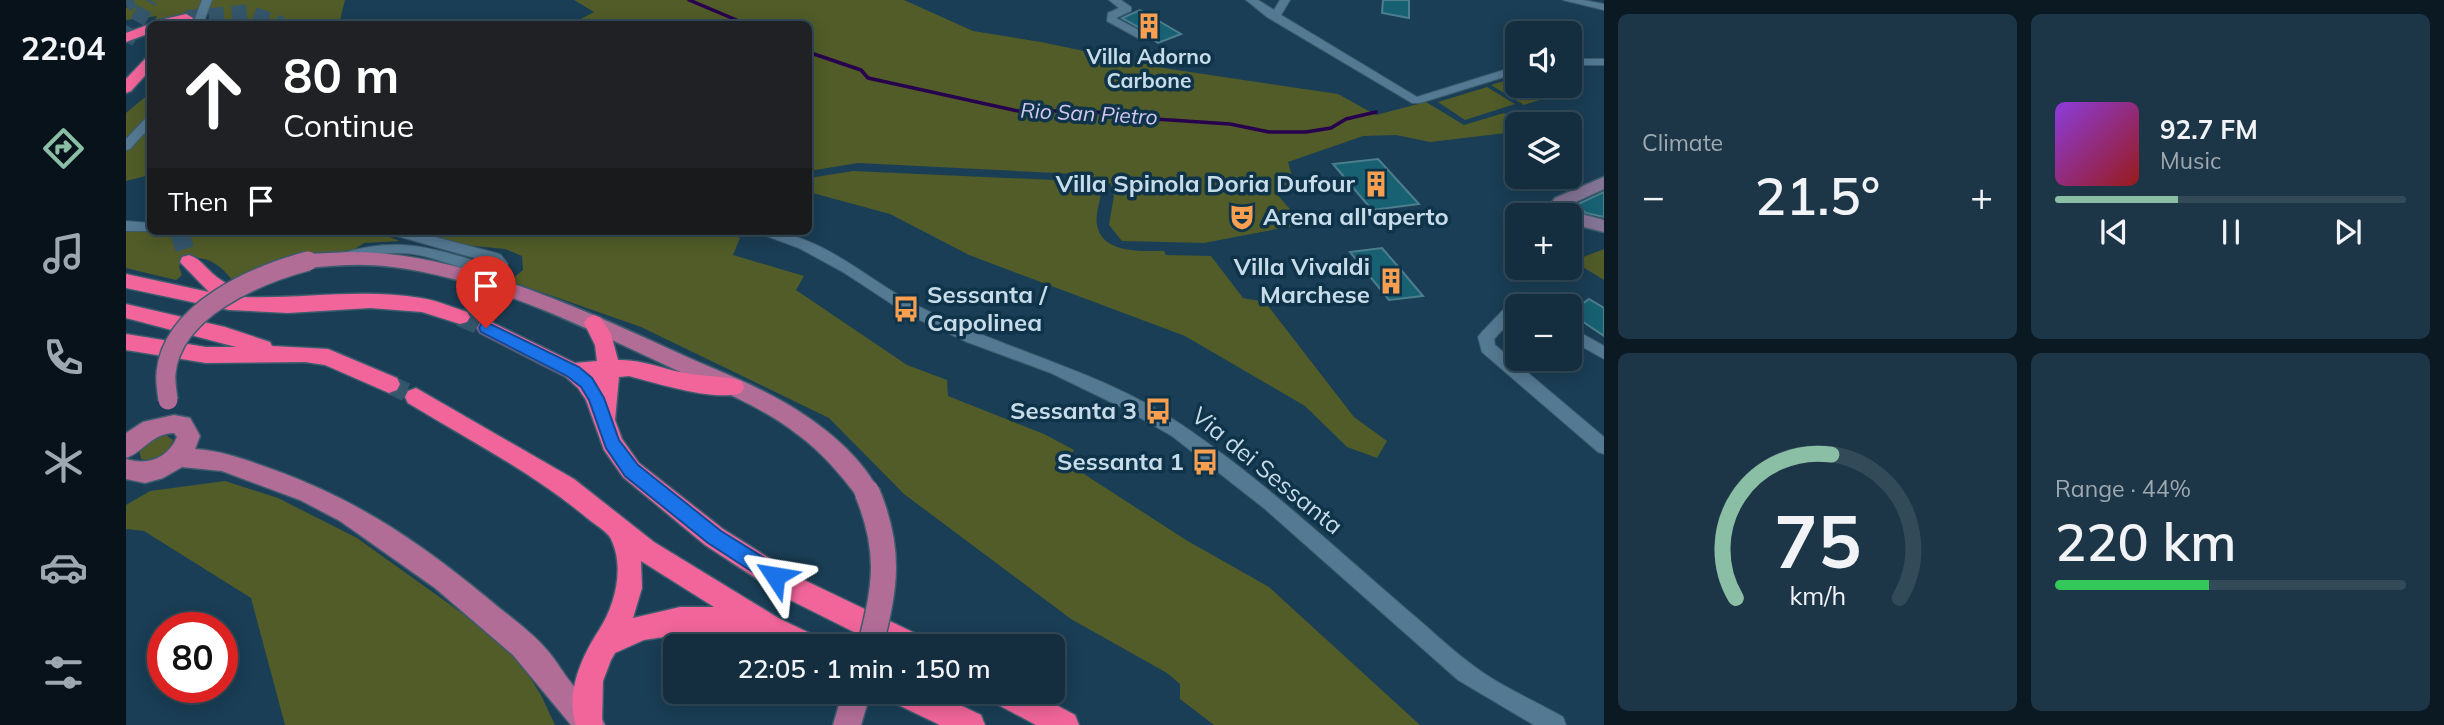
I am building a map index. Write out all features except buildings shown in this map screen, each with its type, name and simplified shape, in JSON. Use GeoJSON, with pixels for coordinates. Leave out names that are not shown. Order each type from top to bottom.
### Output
{"type":"FeatureCollection","features":[{"type":"Feature","properties":{"kind":"highway"},"geometry":{"type":"LineString","coordinates":[[126,38],[147,29]]}},
{"type":"Feature","properties":{"kind":"highway"},"geometry":{"type":"LineString","coordinates":[[126,88],[147,65]]}},
{"type":"Feature","properties":{"kind":"highway"},"geometry":{"type":"LineString","coordinates":[[188,262],[211,284],[255,305]]}},
{"type":"Feature","properties":{"kind":"highway"},"geometry":{"type":"LineString","coordinates":[[126,281],[229,303],[255,305],[370,300],[422,305],[460,317]]}},
{"type":"Feature","properties":{"kind":"highway"},"geometry":{"type":"LineString","coordinates":[[126,311],[225,335],[279,353]]}},
{"type":"Feature","properties":{"kind":"highway"},"geometry":{"type":"LineString","coordinates":[[594,323],[604,340],[610,368],[604,427]]}},
{"type":"Feature","properties":{"kind":"highway"},"geometry":{"type":"LineString","coordinates":[[486,328],[573,371],[586,382],[596,398],[604,427],[612,443],[631,470],[714,537],[795,589],[887,634]]}},
{"type":"Feature","properties":{"kind":"highway"},"geometry":{"type":"LineString","coordinates":[[126,342],[206,355],[279,353],[328,357],[389,384]]}},
{"type":"Feature","properties":{"kind":"highway"},"geometry":{"type":"LineString","coordinates":[[573,371],[629,368],[687,382],[733,387]]}},
{"type":"Feature","properties":{"kind":"highway"},"geometry":{"type":"LineString","coordinates":[[416,397],[566,486],[622,534],[783,634]]}},
{"type":"Feature","properties":{"kind":"highway"},"geometry":{"type":"LineString","coordinates":[[590,723],[586,701],[587,681],[597,656],[622,611],[629,589],[630,565],[622,534]]}},
{"type":"Feature","properties":{"kind":"highway"},"geometry":{"type":"LineString","coordinates":[[605,644],[649,625],[677,619],[723,620],[771,628]]}},
{"type":"Feature","properties":{"kind":"highway"},"geometry":{"type":"LineString","coordinates":[[927,704],[971,725]]}},
{"type":"Feature","properties":{"kind":"highway"},"geometry":{"type":"LineString","coordinates":[[1025,704],[1065,725]]}},
{"type":"Feature","properties":{"kind":"main road"},"geometry":{"type":"LineString","coordinates":[[157,425],[167,409],[165,375],[169,358],[178,340],[192,322],[209,307],[249,281],[269,272],[309,261],[344,257],[418,264],[594,323],[776,408],[820,438],[844,462],[867,492],[886,541],[882,605],[874,634]]}},
{"type":"Feature","properties":{"kind":"main road"},"geometry":{"type":"LineString","coordinates":[[126,448],[138,436],[157,425],[174,423],[187,430],[188,444],[178,457],[156,470],[131,474]]}},
{"type":"Feature","properties":{"kind":"main road"},"geometry":{"type":"LineString","coordinates":[[178,457],[223,461],[308,493],[349,513],[387,537],[444,579],[523,645],[537,659],[564,697],[590,723]]}},
{"type":"Feature","properties":{"kind":"main road"},"geometry":{"type":"LineString","coordinates":[[847,725],[853,704]]}},
{"type":"Feature","properties":{"kind":"street"},"geometry":{"type":"LineString","coordinates":[[192,21],[207,0]]}},
{"type":"Feature","properties":{"kind":"street"},"geometry":{"type":"LineString","coordinates":[[1114,0],[1127,9],[1112,15],[1111,19],[1142,36]]}},
{"type":"Feature","properties":{"kind":"street"},"geometry":{"type":"LineString","coordinates":[[1251,0],[1271,15],[1416,101],[1505,73]]}},
{"type":"Feature","properties":{"kind":"street"},"geometry":{"type":"LineString","coordinates":[[1271,15],[1279,12],[1284,0]]}},
{"type":"Feature","properties":{"kind":"street"},"geometry":{"type":"LineString","coordinates":[[1568,0],[1604,8]]}},
{"type":"Feature","properties":{"kind":"street"},"geometry":{"type":"LineString","coordinates":[[1582,62],[1604,62]]}},
{"type":"Feature","properties":{"kind":"street"},"geometry":{"type":"LineString","coordinates":[[126,146],[147,124]]}},
{"type":"Feature","properties":{"kind":"street"},"geometry":{"type":"LineString","coordinates":[[1604,182],[1561,202],[1566,212],[1574,217],[1604,226]]}},
{"type":"Feature","properties":{"kind":"street"},"geometry":{"type":"LineString","coordinates":[[126,226],[147,227]]}},
{"type":"Feature","properties":{"kind":"street"},"geometry":{"type":"LineString","coordinates":[[344,257],[368,250],[400,246],[486,269],[501,264],[496,258],[410,235]]}},
{"type":"Feature","properties":{"kind":"street","name":"Via dei Sessanta"},"geometry":{"type":"LineString","coordinates":[[776,235],[848,268],[912,310],[972,338],[1057,369],[1127,402],[1178,431],[1271,503],[1465,673],[1555,725]]}},
{"type":"Feature","properties":{"kind":"street"},"geometry":{"type":"LineString","coordinates":[[1505,317],[1486,337],[1487,348],[1505,363]]}},
{"type":"Feature","properties":{"kind":"street"},"geometry":{"type":"LineString","coordinates":[[1582,341],[1604,353]]}},
{"type":"Feature","properties":{"kind":"street"},"geometry":{"type":"LineString","coordinates":[[1514,371],[1604,447]]}},
{"type":"Feature","properties":{"kind":"green space"},"geometry":{"type":"Polygon","coordinates":[[[134,0],[345,0],[340,21],[216,21],[221,11],[169,21],[154,21],[157,16],[126,20],[126,8],[134,0]]]}},
{"type":"Feature","properties":{"kind":"green space"},"geometry":{"type":"Polygon","coordinates":[[[574,0],[904,0],[973,31],[1170,69],[1338,94],[1376,115],[1426,102],[1464,125],[1504,113],[1505,133],[1430,142],[1396,135],[1363,136],[1288,162],[1295,186],[1274,191],[1303,224],[1204,243],[1122,241],[1109,225],[1114,196],[1111,184],[1075,174],[858,163],[812,171],[812,21],[577,21],[594,12],[574,0]]]}},
{"type":"Feature","properties":{"kind":"green space"},"geometry":{"type":"Polygon","coordinates":[[[1505,81],[1505,93],[1491,85],[1505,81]]]}},
{"type":"Feature","properties":{"kind":"green space"},"geometry":{"type":"Polygon","coordinates":[[[1487,87],[1515,104],[1465,120],[1438,102],[1487,87]]]}},
{"type":"Feature","properties":{"kind":"green space"},"geometry":{"type":"Polygon","coordinates":[[[147,96],[147,176],[126,181],[126,113],[147,96]]]}},
{"type":"Feature","properties":{"kind":"green space"},"geometry":{"type":"Polygon","coordinates":[[[1512,98],[1545,98],[1524,105],[1512,98]]]}},
{"type":"Feature","properties":{"kind":"green space"},"geometry":{"type":"Polygon","coordinates":[[[853,171],[1076,181],[1090,184],[1101,192],[1097,225],[1106,241],[1124,249],[1164,251],[1166,255],[1211,256],[1243,298],[1265,302],[1354,417],[1387,441],[1377,458],[1347,447],[1305,406],[1185,336],[969,255],[890,214],[812,193],[812,178],[853,171]]]}},
{"type":"Feature","properties":{"kind":"green space"},"geometry":{"type":"Polygon","coordinates":[[[126,231],[147,231],[147,235],[384,235],[400,241],[364,243],[352,251],[292,260],[233,281],[211,261],[198,258],[182,259],[179,267],[182,275],[176,280],[126,268],[126,231]]]}},
{"type":"Feature","properties":{"kind":"green space"},"geometry":{"type":"Polygon","coordinates":[[[428,235],[731,235],[740,238],[733,255],[804,276],[796,290],[907,365],[947,380],[948,396],[1044,434],[1074,450],[1067,463],[1186,540],[1269,587],[1420,725],[1214,725],[1180,699],[1180,684],[1167,673],[1071,619],[904,494],[829,418],[641,327],[510,281],[523,270],[522,256],[505,249],[444,243],[428,235]]]}},
{"type":"Feature","properties":{"kind":"green space"},"geometry":{"type":"Polygon","coordinates":[[[1604,249],[1604,280],[1582,267],[1582,258],[1604,249]]]}},
{"type":"Feature","properties":{"kind":"green space"},"geometry":{"type":"Polygon","coordinates":[[[164,434],[173,440],[169,449],[156,458],[141,459],[139,449],[147,441],[164,434]]]}},
{"type":"Feature","properties":{"kind":"green space"},"geometry":{"type":"Polygon","coordinates":[[[225,481],[278,498],[357,538],[512,649],[541,695],[555,725],[285,725],[251,598],[144,531],[126,529],[126,505],[150,491],[225,481]]]}},
{"type":"Feature","properties":{"kind":"waterway","name":"Rio San Pietro"},"geometry":{"type":"LineString","coordinates":[[689,0],[739,21]]}},
{"type":"Feature","properties":{"kind":"waterway","name":"Rio San Pietro"},"geometry":{"type":"LineString","coordinates":[[812,53],[861,70],[868,78],[1018,111],[1089,111],[1140,118],[1230,124],[1269,132],[1306,132],[1331,128],[1346,119],[1376,112]]}},
{"type":"Feature","properties":{"kind":"tunnel"},"geometry":{"type":"LineString","coordinates":[[126,5],[133,0]]}},
{"type":"Feature","properties":{"kind":"tunnel"},"geometry":{"type":"LineString","coordinates":[[126,42],[150,0]]}},
{"type":"Feature","properties":{"kind":"tunnel"},"geometry":{"type":"LineString","coordinates":[[186,18],[247,12],[273,21]]}},
{"type":"Feature","properties":{"kind":"tunnel"},"geometry":{"type":"LineString","coordinates":[[180,235],[189,262]]}},
{"type":"Feature","properties":{"kind":"tunnel"},"geometry":{"type":"LineString","coordinates":[[460,317],[487,328]]}},
{"type":"Feature","properties":{"kind":"tunnel"},"geometry":{"type":"LineString","coordinates":[[389,384],[416,397]]}},
{"type":"Feature","properties":{"kind":"place","name":"Villa Adorno Carbone"},"geometry":{"type":"Point","coordinates":[1149,26]}},
{"type":"Feature","properties":{"kind":"place","name":"Villa Spinola Doria Dufour"},"geometry":{"type":"Point","coordinates":[1376,184]}},
{"type":"Feature","properties":{"kind":"place","name":"Arena all'aperto"},"geometry":{"type":"Point","coordinates":[1242,217]}},
{"type":"Feature","properties":{"kind":"place","name":"Villa Vivaldi Marchese"},"geometry":{"type":"Point","coordinates":[1391,281]}},
{"type":"Feature","properties":{"kind":"place","name":"Sessanta / Capolinea"},"geometry":{"type":"Point","coordinates":[906,309]}},
{"type":"Feature","properties":{"kind":"place","name":"Sessanta 3"},"geometry":{"type":"Point","coordinates":[1158,411]}},
{"type":"Feature","properties":{"kind":"place","name":"Sessanta 1"},"geometry":{"type":"Point","coordinates":[1205,462]}},
{"type":"Feature","properties":{"kind":"route"},"geometry":{"type":"LineString","coordinates":[[486,328],[573,371],[586,382],[596,398],[604,427],[612,443],[631,470],[714,537],[775,576]]}}]}
